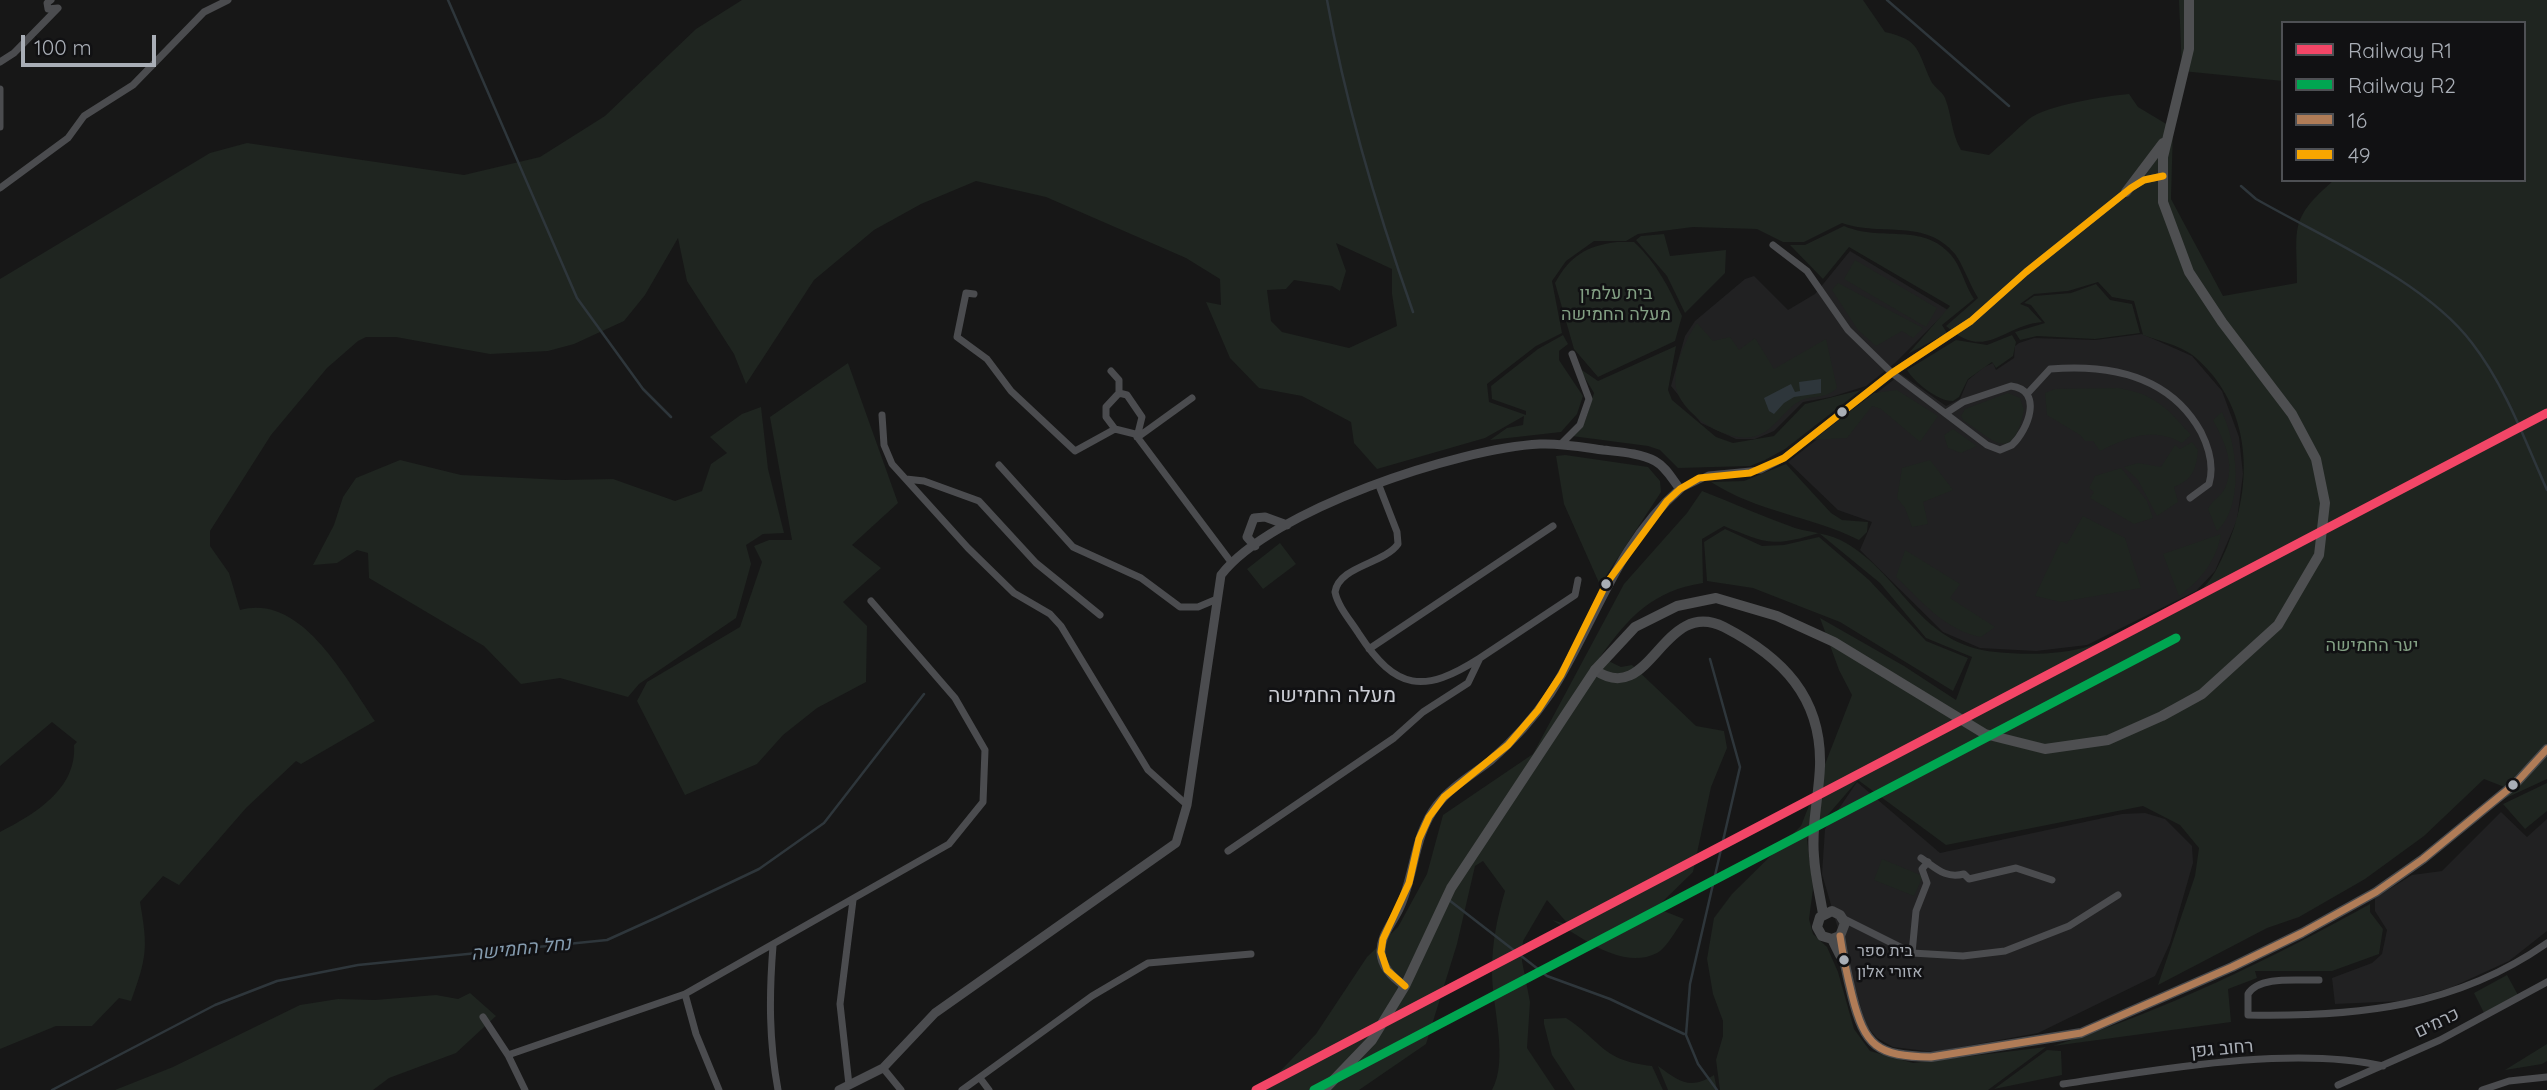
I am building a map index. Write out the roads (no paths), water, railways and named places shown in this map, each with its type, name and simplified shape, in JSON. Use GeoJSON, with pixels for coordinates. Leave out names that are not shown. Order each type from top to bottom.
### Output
{"type":"FeatureCollection","features":[{"type":"Feature","properties":{"kind":"main road"},"geometry":{"type":"LineString","coordinates":[[1324,1090],[1372,1040],[1405,986],[1451,888],[1595,670],[1635,627],[1676,606],[1716,598],[1777,616],[1834,642],[1985,734],[2045,749],[2108,740],[2202,694],[2278,625],[2319,555],[2325,503],[2316,459],[2292,414],[2222,322],[2189,271],[2163,202],[2163,157],[2189,50],[2189,0]]}},
{"type":"Feature","properties":{"kind":"main road"},"geometry":{"type":"LineString","coordinates":[[2126,192],[2169,134]]}},
{"type":"Feature","properties":{"kind":"main road"},"geometry":{"type":"LineString","coordinates":[[1595,670],[1611,680],[1626,680],[1641,669],[1672,636],[1692,624],[1712,621],[1773,658],[1798,682],[1819,733],[1814,856],[1819,889],[1823,914],[1817,923],[1818,930],[1822,936],[1836,937],[1845,928],[1840,915],[1819,889]]}},
{"type":"Feature","properties":{"kind":"main road"},"geometry":{"type":"LineString","coordinates":[[1836,937],[1860,1027],[1875,1046],[1894,1054],[1931,1057],[2081,1033],[2232,967],[2376,892],[2423,859],[2516,783],[2547,749]]}},
{"type":"Feature","properties":{"kind":"main road"},"geometry":{"type":"LineString","coordinates":[[1823,914],[1840,915]]}},
{"type":"Feature","properties":{"kind":"street"},"geometry":{"type":"LineString","coordinates":[[0,62],[14,53],[58,8],[48,9],[47,3],[51,0]]}},
{"type":"Feature","properties":{"kind":"street"},"geometry":{"type":"LineString","coordinates":[[0,188],[68,138],[84,117],[133,85],[204,12],[228,0]]}},
{"type":"Feature","properties":{"kind":"street"},"geometry":{"type":"LineString","coordinates":[[0,89],[0,127]]}},
{"type":"Feature","properties":{"kind":"street"},"geometry":{"type":"LineString","coordinates":[[1405,986],[1387,970],[1381,952],[1383,939],[1403,901],[1419,839],[1429,817],[1444,797],[1508,745],[1538,710],[1561,676],[1618,566],[1656,514],[1680,489],[1709,475],[1750,472],[1772,465],[1892,373],[1961,329],[2026,271],[2126,192],[2144,180],[2163,176]]}},
{"type":"Feature","properties":{"kind":"street"},"geometry":{"type":"LineString","coordinates":[[1773,245],[1807,271],[1848,330],[1892,373],[1987,445],[2000,450],[2007,449],[2018,440],[2031,411],[2028,394],[2023,389],[2011,386],[1973,398],[1946,413]]}},
{"type":"Feature","properties":{"kind":"street"},"geometry":{"type":"LineString","coordinates":[[975,295],[966,293],[957,337],[987,359],[1011,391],[1075,451],[1115,429]]}},
{"type":"Feature","properties":{"kind":"street"},"geometry":{"type":"LineString","coordinates":[[1560,445],[1580,425],[1589,399],[1572,354]]}},
{"type":"Feature","properties":{"kind":"street"},"geometry":{"type":"LineString","coordinates":[[2028,394],[2050,369],[2122,372],[2152,382],[2188,411],[2209,453],[2209,484],[2190,498]]}},
{"type":"Feature","properties":{"kind":"street"},"geometry":{"type":"LineString","coordinates":[[1111,371],[1119,380],[1119,393],[1106,407],[1106,417],[1115,429],[1135,434],[1231,562]]}},
{"type":"Feature","properties":{"kind":"street"},"geometry":{"type":"LineString","coordinates":[[1119,393],[1126,395],[1142,417],[1137,438]]}},
{"type":"Feature","properties":{"kind":"street"},"geometry":{"type":"LineString","coordinates":[[1137,438],[1192,398]]}},
{"type":"Feature","properties":{"kind":"street"},"geometry":{"type":"LineString","coordinates":[[882,415],[887,455],[905,479],[1014,593],[1050,614],[1061,626],[1148,770],[1187,805]]}},
{"type":"Feature","properties":{"kind":"street"},"geometry":{"type":"LineString","coordinates":[[839,1090],[883,1068],[936,1013],[1176,843],[1187,805],[1221,575],[1231,562],[1287,525],[1378,483],[1498,449],[1560,445],[1647,458],[1664,468],[1680,489]]}},
{"type":"Feature","properties":{"kind":"street"},"geometry":{"type":"LineString","coordinates":[[999,465],[1073,547],[1141,578],[1180,607],[1198,607],[1217,599]]}},
{"type":"Feature","properties":{"kind":"street"},"geometry":{"type":"LineString","coordinates":[[905,479],[934,484],[979,501],[1037,563],[1100,615]]}},
{"type":"Feature","properties":{"kind":"street"},"geometry":{"type":"LineString","coordinates":[[1378,483],[1397,532],[1398,544],[1387,554],[1340,579],[1335,592],[1369,649],[1400,679],[1433,683],[1480,658],[1575,595],[1578,580]]}},
{"type":"Feature","properties":{"kind":"street"},"geometry":{"type":"LineString","coordinates":[[1255,546],[1247,537],[1254,519],[1265,517],[1287,525]]}},
{"type":"Feature","properties":{"kind":"street"},"geometry":{"type":"LineString","coordinates":[[1369,649],[1553,526]]}},
{"type":"Feature","properties":{"kind":"street"},"geometry":{"type":"LineString","coordinates":[[508,1055],[685,994],[774,946],[949,844],[983,802],[985,750],[956,698],[872,601]]}},
{"type":"Feature","properties":{"kind":"street"},"geometry":{"type":"LineString","coordinates":[[1228,851],[1394,738],[1423,712],[1468,683],[1480,658]]}},
{"type":"Feature","properties":{"kind":"street"},"geometry":{"type":"LineString","coordinates":[[1912,953],[1916,911],[1927,883],[1922,869],[1924,860],[1939,873],[1955,876],[1964,874],[1969,879],[2016,867],[2052,880]]}},
{"type":"Feature","properties":{"kind":"street"},"geometry":{"type":"LineString","coordinates":[[1840,915],[1912,953],[1964,956],[2005,951],[2070,926],[2118,895]]}},
{"type":"Feature","properties":{"kind":"street"},"geometry":{"type":"LineString","coordinates":[[849,1085],[840,1004],[853,900]]}},
{"type":"Feature","properties":{"kind":"street"},"geometry":{"type":"LineString","coordinates":[[2319,979],[2269,982],[2254,986],[2248,994],[2248,1015],[2367,1010],[2426,1001],[2494,975],[2547,943]]}},
{"type":"Feature","properties":{"kind":"street"},"geometry":{"type":"LineString","coordinates":[[774,946],[768,1009],[770,1047],[778,1090]]}},
{"type":"Feature","properties":{"kind":"street"},"geometry":{"type":"LineString","coordinates":[[962,1090],[1092,996],[1148,963],[1251,954]]}},
{"type":"Feature","properties":{"kind":"street","name":"כרמים"},"geometry":{"type":"LineString","coordinates":[[2338,1085],[2467,1026],[2547,982]]}},
{"type":"Feature","properties":{"kind":"street"},"geometry":{"type":"LineString","coordinates":[[685,994],[696,1034],[719,1090]]}},
{"type":"Feature","properties":{"kind":"street"},"geometry":{"type":"LineString","coordinates":[[484,1017],[508,1055],[525,1090]]}},
{"type":"Feature","properties":{"kind":"street","name":"רחוב גפן"},"geometry":{"type":"LineString","coordinates":[[2063,1084],[2173,1069],[2293,1059],[2343,1059],[2383,1066]]}},
{"type":"Feature","properties":{"kind":"street"},"geometry":{"type":"LineString","coordinates":[[883,1068],[901,1090]]}},
{"type":"Feature","properties":{"kind":"street"},"geometry":{"type":"LineString","coordinates":[[2482,1090],[2509,1081],[2547,1077]]}},
{"type":"Feature","properties":{"kind":"street"},"geometry":{"type":"LineString","coordinates":[[981,1078],[989,1090]]}},
{"type":"Feature","properties":{"kind":"waterway"},"geometry":{"type":"LineString","coordinates":[[448,0],[577,298],[643,389],[671,417]]}},
{"type":"Feature","properties":{"kind":"waterway"},"geometry":{"type":"LineString","coordinates":[[1327,0],[1343,79],[1364,158],[1413,312]]}},
{"type":"Feature","properties":{"kind":"waterway"},"geometry":{"type":"LineString","coordinates":[[1887,0],[2009,106]]}},
{"type":"Feature","properties":{"kind":"waterway"},"geometry":{"type":"LineString","coordinates":[[2241,186],[2256,199],[2401,280],[2452,321],[2472,343],[2495,378],[2547,490]]}},
{"type":"Feature","properties":{"kind":"waterway"},"geometry":{"type":"LineString","coordinates":[[1710,659],[1740,767],[1690,984],[1686,1035],[1698,1064],[1717,1090]]}},
{"type":"Feature","properties":{"kind":"waterway","name":"נחל החמישה"},"geometry":{"type":"LineString","coordinates":[[52,1090],[215,1005],[277,981],[358,965],[607,940],[660,916],[759,869],[824,823],[924,694]]}},
{"type":"Feature","properties":{"kind":"waterway"},"geometry":{"type":"LineString","coordinates":[[1449,900],[1547,976],[1610,999],[1684,1034]]}},
{"type":"Feature","properties":{"kind":"rail line","name":"R1"},"geometry":{"type":"LineString","coordinates":[[1256,1090],[2547,413]]}},
{"type":"Feature","properties":{"kind":"rail line","name":"R2"},"geometry":{"type":"LineString","coordinates":[[1314,1090],[2176,638]]}},
{"type":"Feature","properties":{"kind":"place","name":"בית ספר אזורי אלון"},"geometry":{"type":"Point","coordinates":[1844,960]}},
{"type":"Feature","properties":{"kind":"district","name":"מעלה החמישה"},"geometry":{"type":"Point","coordinates":[1332,696]}},
{"type":"Feature","properties":{"kind":"park label","name":"בית עלמין מעלה החמישה"},"geometry":{"type":"Point","coordinates":[1616,304]}},
{"type":"Feature","properties":{"kind":"park label","name":"יער החמישה"},"geometry":{"type":"Point","coordinates":[2372,646]}}]}
